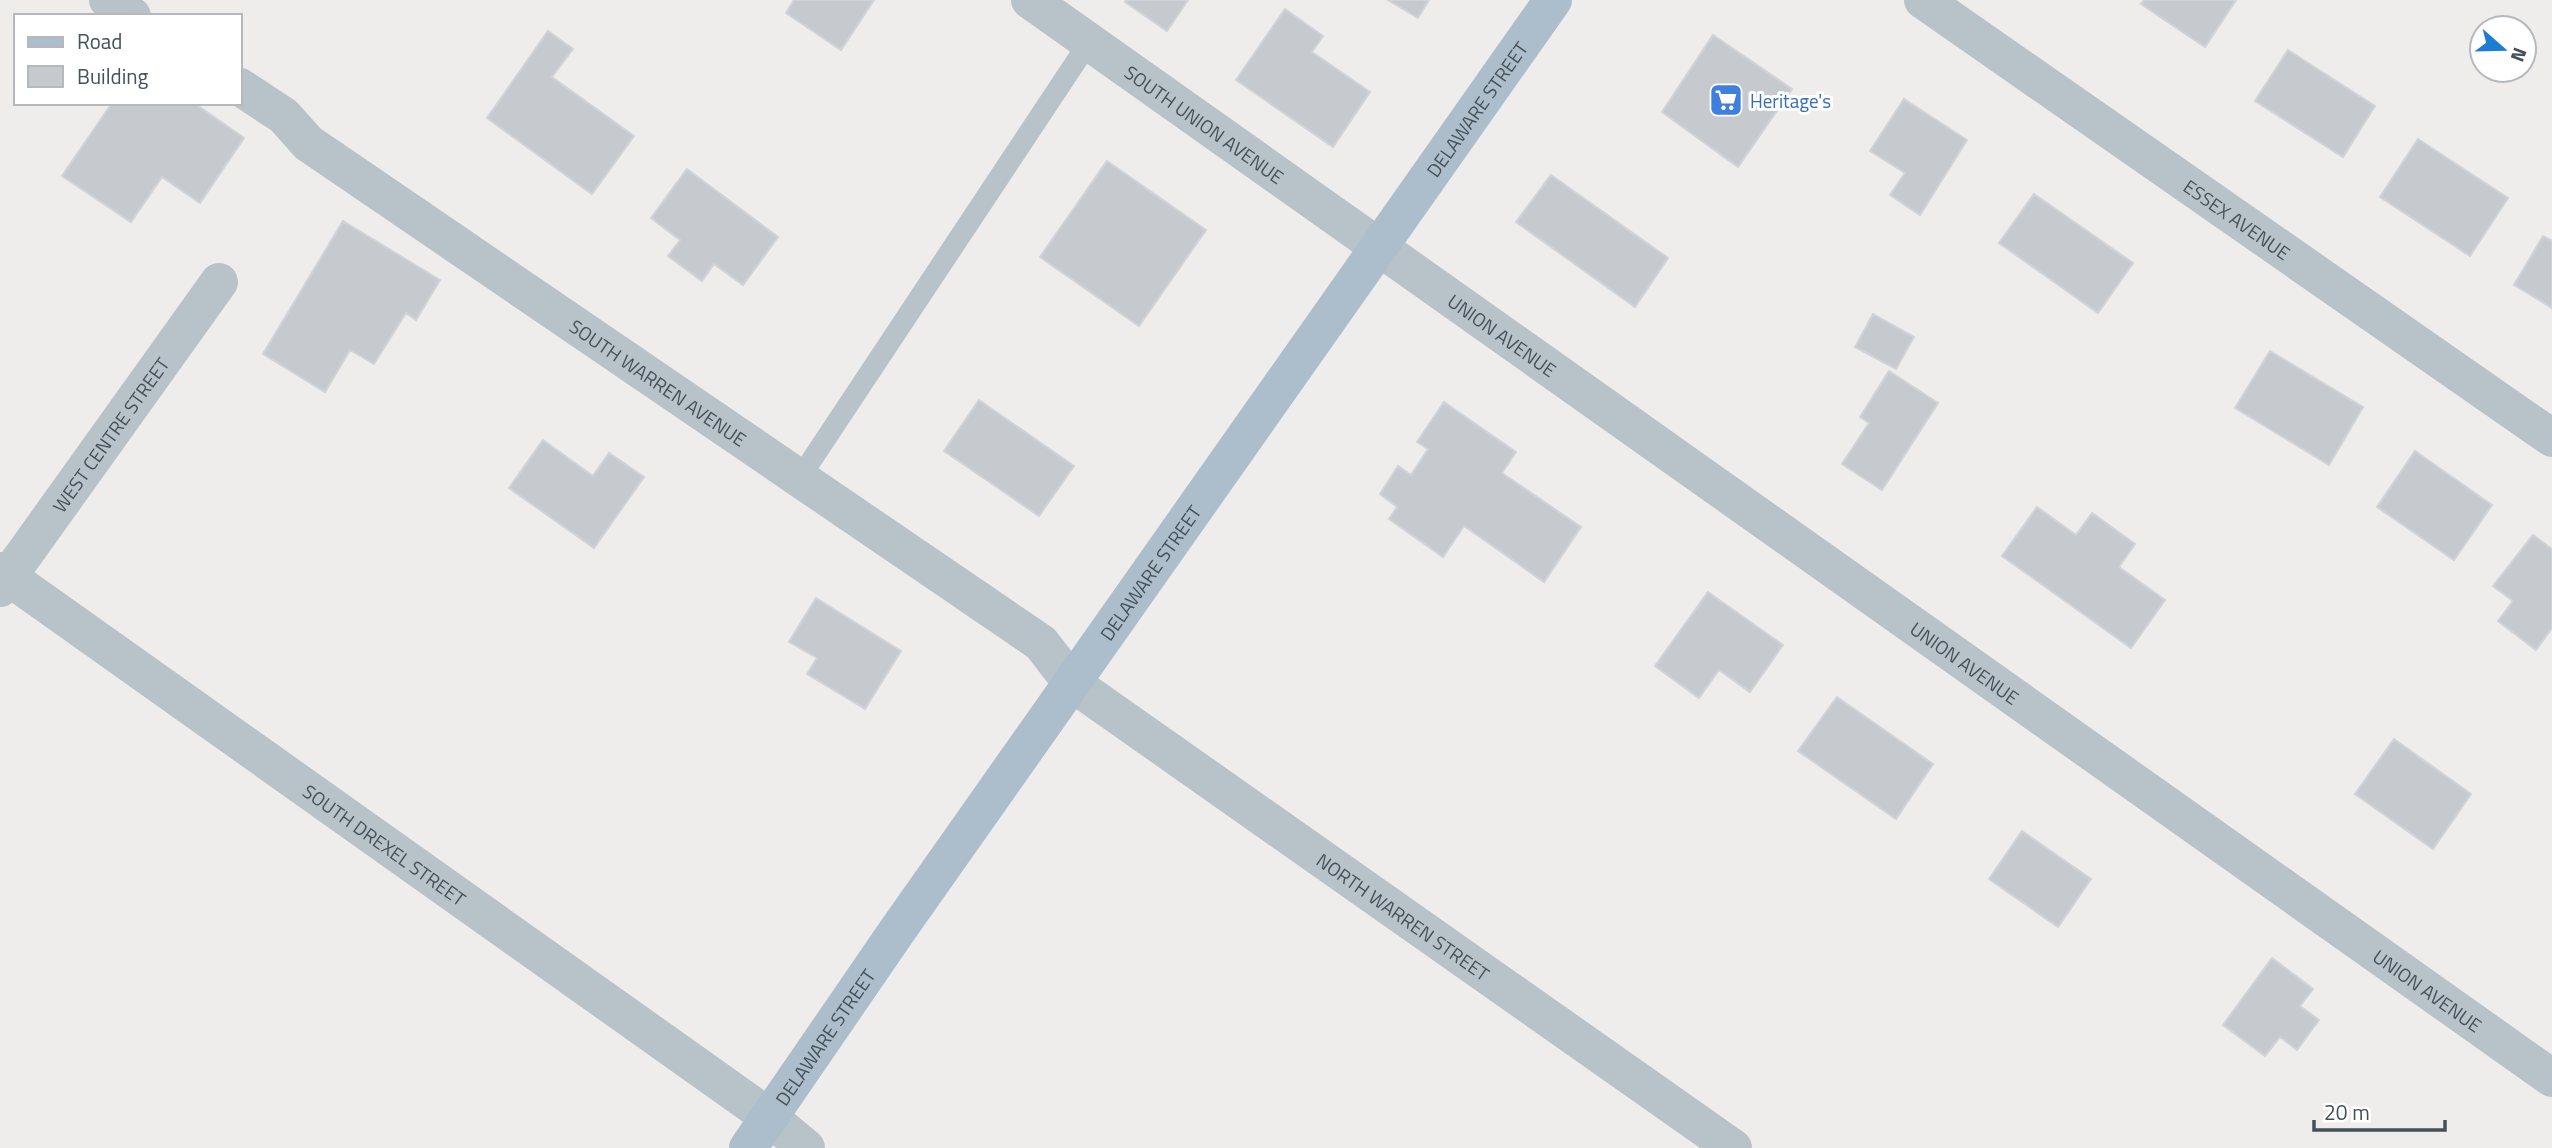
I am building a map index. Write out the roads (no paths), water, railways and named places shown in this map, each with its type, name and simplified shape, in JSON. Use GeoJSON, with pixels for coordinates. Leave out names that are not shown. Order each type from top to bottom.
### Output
{"type":"FeatureCollection","features":[{"type":"Feature","properties":{"kind":"main road","name":"DELAWARE STREET"},"geometry":{"type":"LineString","coordinates":[[759,1133],[897,931],[1553,0]]}},
{"type":"Feature","properties":{"kind":"street"},"geometry":{"type":"LineString","coordinates":[[108,0],[129,14]]}},
{"type":"Feature","properties":{"kind":"street","name":"SOUTH UNION AVENUE"},"geometry":{"type":"LineString","coordinates":[[1030,0],[1380,248]]}},
{"type":"Feature","properties":{"kind":"street","name":"ESSEX AVENUE"},"geometry":{"type":"LineString","coordinates":[[1923,0],[2552,438]]}},
{"type":"Feature","properties":{"kind":"street","name":"SOUTH WARREN AVENUE"},"geometry":{"type":"LineString","coordinates":[[242,88],[284,116],[309,143],[1041,643],[1072,683]]}},
{"type":"Feature","properties":{"kind":"street","name":"UNION AVENUE"},"geometry":{"type":"LineString","coordinates":[[1380,248],[2552,1078]]}},
{"type":"Feature","properties":{"kind":"street","name":"WEST CENTRE STREET"},"geometry":{"type":"LineString","coordinates":[[3,578],[219,282]]}},
{"type":"Feature","properties":{"kind":"street","name":"SOUTH DREXEL STREET"},"geometry":{"type":"LineString","coordinates":[[3,578],[759,1133],[806,1148]]}},
{"type":"Feature","properties":{"kind":"street","name":"NORTH WARREN STREET"},"geometry":{"type":"LineString","coordinates":[[1072,683],[1733,1148]]}},
{"type":"Feature","properties":{"kind":"lane"},"geometry":{"type":"LineString","coordinates":[[799,479],[1089,42]]}},
{"type":"Feature","properties":{"kind":"place","name":"Heritage's"},"geometry":{"type":"Point","coordinates":[1726,100]}}]}
